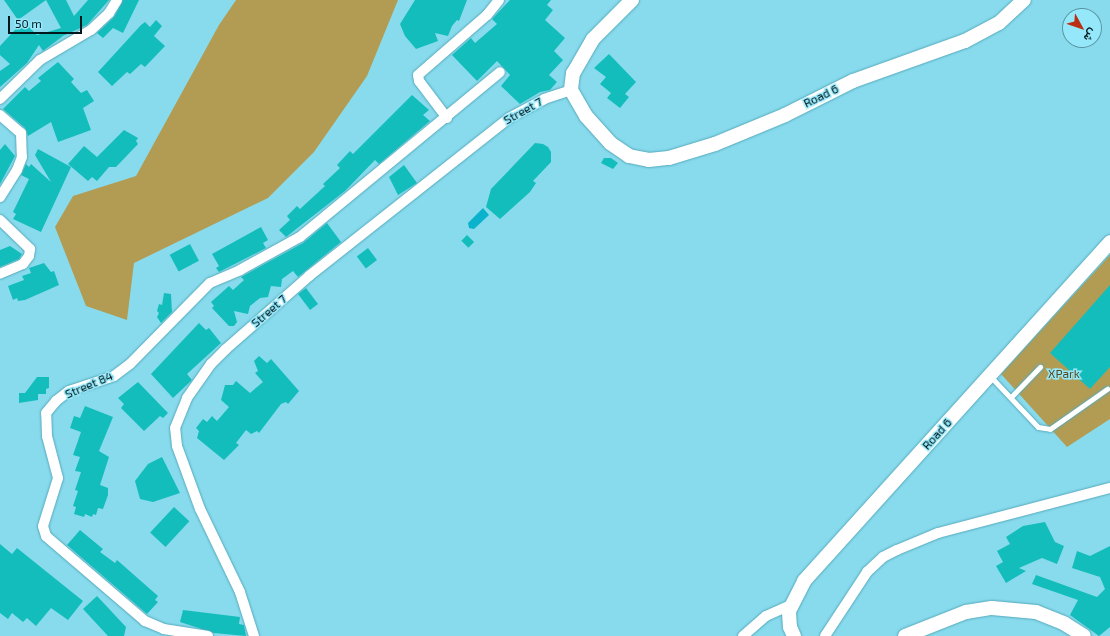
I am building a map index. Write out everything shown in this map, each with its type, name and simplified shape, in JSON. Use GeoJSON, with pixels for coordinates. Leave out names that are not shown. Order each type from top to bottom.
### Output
{"type":"FeatureCollection","features":[{"type":"Feature","properties":{"kind":"street"},"geometry":{"type":"LineString","coordinates":[[0,99],[40,60],[91,30],[109,13],[117,0]]}},
{"type":"Feature","properties":{"kind":"street"},"geometry":{"type":"LineString","coordinates":[[447,118],[419,82],[418,75],[487,15],[499,0]]}},
{"type":"Feature","properties":{"kind":"street"},"geometry":{"type":"LineString","coordinates":[[571,90],[571,79],[575,68],[593,39],[632,0]]}},
{"type":"Feature","properties":{"kind":"street","name":"Road 6"},"geometry":{"type":"LineString","coordinates":[[571,90],[586,116],[610,143],[629,156],[649,160],[669,158],[715,144],[785,115],[853,81],[988,31],[1014,12],[1024,0]]}},
{"type":"Feature","properties":{"kind":"street","name":"Street 84"},"geometry":{"type":"LineString","coordinates":[[208,636],[164,629],[145,620],[46,536],[43,526],[58,478],[47,436],[45,417],[51,405],[61,396],[114,376],[130,364],[210,283],[240,270],[272,250],[300,236],[332,212],[447,118],[500,72]]}},
{"type":"Feature","properties":{"kind":"street","name":"Street 7"},"geometry":{"type":"LineString","coordinates":[[254,636],[240,592],[200,509],[177,446],[175,428],[187,398],[211,364],[309,276],[509,118],[544,99],[571,90]]}},
{"type":"Feature","properties":{"kind":"street"},"geometry":{"type":"LineString","coordinates":[[0,115],[21,133],[22,157],[18,170],[0,197]]}},
{"type":"Feature","properties":{"kind":"street"},"geometry":{"type":"LineString","coordinates":[[0,220],[30,249],[30,256],[23,264],[0,274]]}},
{"type":"Feature","properties":{"kind":"street","name":"Road 6"},"geometry":{"type":"LineString","coordinates":[[791,605],[816,566],[1110,242]]}},
{"type":"Feature","properties":{"kind":"street"},"geometry":{"type":"LineString","coordinates":[[825,636],[867,572],[883,558],[896,550],[938,533],[1110,488]]}},
{"type":"Feature","properties":{"kind":"street"},"geometry":{"type":"LineString","coordinates":[[743,636],[766,616],[791,605]]}},
{"type":"Feature","properties":{"kind":"street"},"geometry":{"type":"LineString","coordinates":[[791,605],[789,618],[794,636]]}},
{"type":"Feature","properties":{"kind":"street"},"geometry":{"type":"LineString","coordinates":[[905,636],[966,612],[992,608],[1036,612],[1066,624],[1084,636]]}},
{"type":"Feature","properties":{"kind":"lane"},"geometry":{"type":"LineString","coordinates":[[1011,397],[1040,367]]}},
{"type":"Feature","properties":{"kind":"lane"},"geometry":{"type":"LineString","coordinates":[[990,375],[1038,427],[1050,429],[1107,389]]}},
{"type":"Feature","properties":{"kind":"green space"},"geometry":{"type":"Polygon","coordinates":[[[236,0],[398,0],[367,76],[314,152],[268,198],[134,263],[127,320],[86,306],[55,227],[73,196],[136,176],[219,25],[236,0]]]}},
{"type":"Feature","properties":{"kind":"green space","name":"XPark"},"geometry":{"type":"Polygon","coordinates":[[[1110,255],[1110,419],[1067,447],[1001,374],[1110,255]]]}},
{"type":"Feature","properties":{"kind":"water"},"geometry":{"type":"Polygon","coordinates":[[[483,208],[489,215],[474,229],[469,228],[468,223],[483,208]]]}},
{"type":"Feature","properties":{"kind":"building"},"geometry":{"type":"Polygon","coordinates":[[[4,0],[46,0],[18,20],[4,0]]]}},
{"type":"Feature","properties":{"kind":"building"},"geometry":{"type":"Polygon","coordinates":[[[46,0],[66,0],[74,16],[88,0],[109,0],[87,25],[63,36],[43,51],[39,45],[27,63],[0,87],[0,71],[10,64],[0,55],[0,46],[23,21],[37,35],[61,28],[46,0]]]}},
{"type":"Feature","properties":{"kind":"building"},"geometry":{"type":"Polygon","coordinates":[[[123,0],[139,0],[123,33],[113,28],[103,38],[97,33],[114,17],[123,0]]]}},
{"type":"Feature","properties":{"kind":"building"},"geometry":{"type":"Polygon","coordinates":[[[415,0],[467,0],[459,21],[457,20],[452,26],[448,36],[435,33],[438,41],[416,49],[405,36],[400,24],[415,0]]]}},
{"type":"Feature","properties":{"kind":"building"},"geometry":{"type":"Polygon","coordinates":[[[510,0],[551,0],[547,5],[553,10],[545,20],[565,38],[554,51],[563,60],[549,75],[557,82],[550,90],[540,92],[520,104],[501,86],[510,75],[497,61],[477,81],[452,55],[471,38],[475,43],[497,24],[492,19],[510,0]]]}},
{"type":"Feature","properties":{"kind":"building"},"geometry":{"type":"Polygon","coordinates":[[[156,20],[162,26],[154,36],[165,46],[145,67],[141,64],[130,74],[127,72],[112,86],[98,72],[141,25],[145,22],[150,27],[156,20]]]}},
{"type":"Feature","properties":{"kind":"building"},"geometry":{"type":"Polygon","coordinates":[[[609,54],[636,82],[625,94],[629,97],[620,108],[607,98],[611,93],[600,84],[606,77],[594,68],[609,54]]]}},
{"type":"Feature","properties":{"kind":"building"},"geometry":{"type":"Polygon","coordinates":[[[58,62],[74,79],[71,82],[81,93],[87,90],[94,101],[83,108],[91,130],[58,142],[51,122],[28,136],[25,128],[3,109],[25,87],[29,91],[41,81],[38,78],[58,62]]]}},
{"type":"Feature","properties":{"kind":"building"},"geometry":{"type":"Polygon","coordinates":[[[412,95],[429,110],[423,115],[430,121],[379,164],[375,160],[345,191],[286,237],[279,230],[290,220],[287,216],[297,206],[300,209],[325,186],[323,184],[340,168],[337,165],[350,151],[353,154],[412,95]]]}},
{"type":"Feature","properties":{"kind":"building"},"geometry":{"type":"Polygon","coordinates":[[[124,130],[138,138],[136,141],[138,144],[116,167],[109,167],[97,181],[92,177],[88,181],[68,164],[84,146],[97,157],[124,130]]]}},
{"type":"Feature","properties":{"kind":"building"},"geometry":{"type":"Polygon","coordinates":[[[535,143],[543,144],[548,147],[551,152],[551,162],[533,181],[536,183],[530,192],[500,219],[486,207],[491,189],[535,143]]]}},
{"type":"Feature","properties":{"kind":"building"},"geometry":{"type":"Polygon","coordinates":[[[5,144],[15,156],[0,184],[0,150],[5,144]]]}},
{"type":"Feature","properties":{"kind":"building"},"geometry":{"type":"Polygon","coordinates":[[[38,149],[71,167],[41,232],[13,219],[16,214],[13,212],[29,179],[21,175],[26,164],[29,167],[31,164],[51,182],[35,155],[38,149]]]}},
{"type":"Feature","properties":{"kind":"building"},"geometry":{"type":"Polygon","coordinates":[[[604,158],[611,158],[618,163],[613,169],[601,163],[604,158]]]}},
{"type":"Feature","properties":{"kind":"building"},"geometry":{"type":"Polygon","coordinates":[[[404,165],[417,183],[398,195],[389,177],[404,165]]]}},
{"type":"Feature","properties":{"kind":"building"},"geometry":{"type":"Polygon","coordinates":[[[327,223],[341,242],[298,277],[293,271],[282,279],[281,287],[271,286],[268,297],[260,298],[250,306],[248,314],[234,311],[237,322],[234,326],[229,326],[212,308],[214,306],[211,302],[229,286],[233,290],[244,280],[241,277],[303,243],[327,223]]]}},
{"type":"Feature","properties":{"kind":"building"},"geometry":{"type":"Polygon","coordinates":[[[261,227],[268,240],[263,243],[266,248],[219,272],[216,268],[219,266],[212,254],[261,227]]]}},
{"type":"Feature","properties":{"kind":"building"},"geometry":{"type":"Polygon","coordinates":[[[467,235],[474,242],[468,248],[461,241],[467,235]]]}},
{"type":"Feature","properties":{"kind":"building"},"geometry":{"type":"Polygon","coordinates":[[[190,244],[199,261],[179,272],[170,255],[190,244]]]}},
{"type":"Feature","properties":{"kind":"building"},"geometry":{"type":"Polygon","coordinates":[[[10,246],[22,254],[19,259],[0,267],[0,250],[10,246]]]}},
{"type":"Feature","properties":{"kind":"building"},"geometry":{"type":"Polygon","coordinates":[[[368,248],[377,260],[366,268],[357,256],[368,248]]]}},
{"type":"Feature","properties":{"kind":"building"},"geometry":{"type":"Polygon","coordinates":[[[44,263],[51,272],[54,271],[59,285],[25,300],[18,301],[17,298],[13,300],[8,286],[24,280],[22,276],[31,273],[29,268],[44,263]]]}},
{"type":"Feature","properties":{"kind":"building"},"geometry":{"type":"Polygon","coordinates":[[[1110,285],[1110,367],[1090,389],[1050,353],[1110,285]]]}},
{"type":"Feature","properties":{"kind":"building"},"geometry":{"type":"Polygon","coordinates":[[[306,288],[318,304],[310,310],[298,294],[306,288]]]}},
{"type":"Feature","properties":{"kind":"building"},"geometry":{"type":"Polygon","coordinates":[[[164,293],[171,294],[172,312],[161,323],[157,317],[159,313],[157,311],[159,304],[162,305],[164,293]]]}},
{"type":"Feature","properties":{"kind":"building"},"geometry":{"type":"Polygon","coordinates":[[[199,323],[206,330],[209,328],[221,343],[187,374],[192,380],[173,398],[151,374],[199,323]]]}},
{"type":"Feature","properties":{"kind":"building"},"geometry":{"type":"Polygon","coordinates":[[[259,356],[267,363],[271,359],[299,391],[288,404],[286,402],[281,404],[259,433],[257,431],[251,434],[246,430],[236,443],[239,445],[224,460],[197,438],[199,431],[196,428],[203,419],[207,422],[212,416],[217,421],[229,407],[221,400],[225,385],[233,385],[236,381],[250,393],[263,382],[255,373],[258,371],[254,361],[259,356]]]}},
{"type":"Feature","properties":{"kind":"building"},"geometry":{"type":"Polygon","coordinates":[[[37,377],[49,377],[49,388],[46,389],[46,394],[38,394],[38,400],[19,403],[19,393],[25,393],[37,377]]]}},
{"type":"Feature","properties":{"kind":"building"},"geometry":{"type":"Polygon","coordinates":[[[138,382],[168,413],[163,418],[160,416],[144,431],[121,408],[124,404],[118,398],[138,382]]]}},
{"type":"Feature","properties":{"kind":"building"},"geometry":{"type":"Polygon","coordinates":[[[85,406],[113,417],[99,451],[109,457],[100,485],[108,488],[108,495],[103,509],[98,508],[96,515],[93,514],[92,517],[85,514],[84,517],[74,514],[76,507],[73,506],[78,491],[75,490],[81,472],[75,471],[80,457],[73,455],[81,432],[70,428],[74,416],[80,418],[85,406]]]}},
{"type":"Feature","properties":{"kind":"building"},"geometry":{"type":"Polygon","coordinates":[[[162,457],[180,493],[153,502],[140,499],[135,481],[148,464],[162,457]]]}},
{"type":"Feature","properties":{"kind":"building"},"geometry":{"type":"Polygon","coordinates":[[[174,507],[189,521],[165,547],[150,533],[174,507]]]}},
{"type":"Feature","properties":{"kind":"building"},"geometry":{"type":"Polygon","coordinates":[[[1045,522],[1055,542],[1064,546],[1057,564],[1042,558],[1019,568],[1026,571],[1006,583],[996,566],[1003,562],[997,551],[1010,544],[1006,537],[1023,526],[1045,522]]]}},
{"type":"Feature","properties":{"kind":"building"},"geometry":{"type":"Polygon","coordinates":[[[80,530],[103,549],[100,552],[115,563],[117,560],[158,596],[155,600],[158,602],[147,614],[67,545],[80,530]]]}},
{"type":"Feature","properties":{"kind":"building"},"geometry":{"type":"Polygon","coordinates":[[[0,544],[12,554],[17,548],[83,601],[68,620],[51,608],[36,626],[27,618],[23,622],[12,613],[8,619],[0,613],[0,544]]]}},
{"type":"Feature","properties":{"kind":"building"},"geometry":{"type":"Polygon","coordinates":[[[1110,546],[1110,627],[1099,636],[1070,615],[1078,600],[1032,584],[1036,575],[1097,597],[1105,589],[1100,577],[1072,568],[1077,551],[1090,556],[1110,546]]]}},
{"type":"Feature","properties":{"kind":"building"},"geometry":{"type":"Polygon","coordinates":[[[97,596],[126,627],[124,636],[108,636],[83,609],[97,596]]]}},
{"type":"Feature","properties":{"kind":"building"},"geometry":{"type":"Polygon","coordinates":[[[183,610],[240,617],[239,624],[244,625],[246,636],[214,633],[180,622],[183,610]]]}}]}
